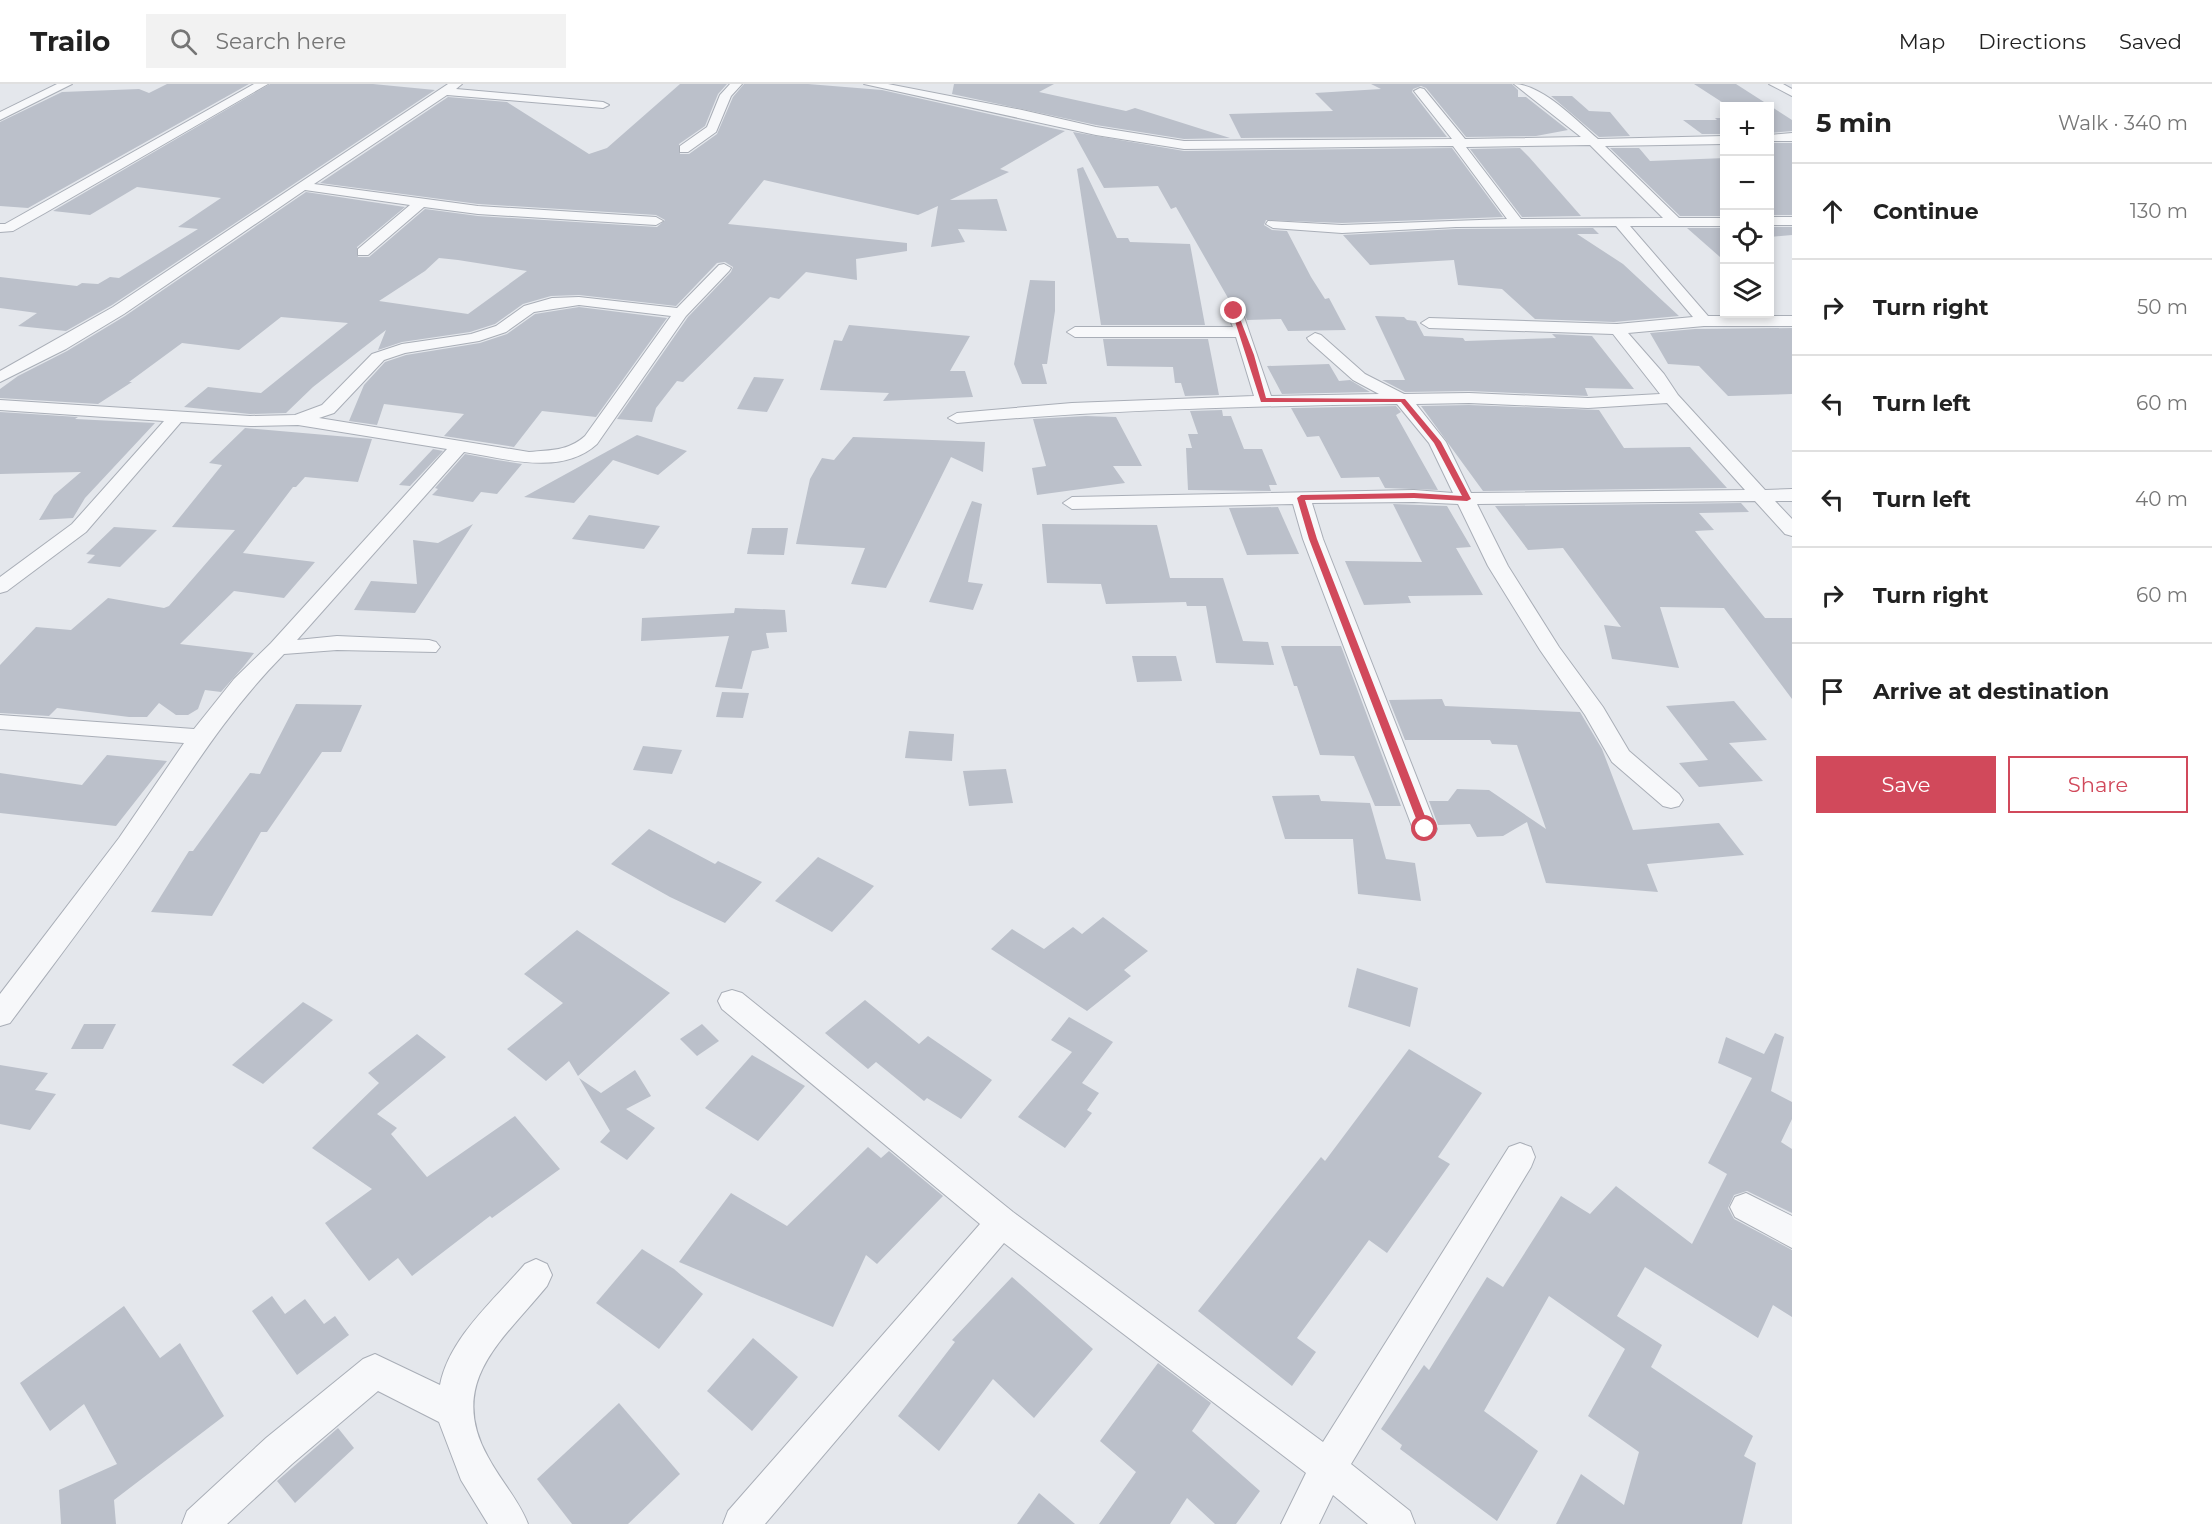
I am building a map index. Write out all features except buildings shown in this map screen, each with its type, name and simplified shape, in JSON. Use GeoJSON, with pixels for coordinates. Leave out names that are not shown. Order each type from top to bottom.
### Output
{"type":"FeatureCollection","features":[{"type":"Feature","properties":{"kind":"street"},"geometry":{"type":"LineString","coordinates":[[0,116],[66,84]]}},
{"type":"Feature","properties":{"kind":"street"},"geometry":{"type":"LineString","coordinates":[[0,228],[8,228],[87,186],[144,151],[223,109],[262,84]]}},
{"type":"Feature","properties":{"kind":"street"},"geometry":{"type":"LineString","coordinates":[[684,149],[712,129],[726,95],[735,84]]}},
{"type":"Feature","properties":{"kind":"street"},"geometry":{"type":"LineString","coordinates":[[870,84],[1022,112],[1096,131],[1184,145],[1236,146],[1388,141],[1461,144],[1720,140]]}},
{"type":"Feature","properties":{"kind":"street"},"geometry":{"type":"LineString","coordinates":[[1775,84],[1792,93]]}},
{"type":"Feature","properties":{"kind":"street"},"geometry":{"type":"LineString","coordinates":[[1523,85],[1594,142],[1675,222]]}},
{"type":"Feature","properties":{"kind":"street"},"geometry":{"type":"LineString","coordinates":[[0,377],[74,338],[130,304],[364,142],[450,87],[603,105]]}},
{"type":"Feature","properties":{"kind":"street"},"geometry":{"type":"LineString","coordinates":[[1420,92],[1461,144],[1517,223]]}},
{"type":"Feature","properties":{"kind":"street"},"geometry":{"type":"LineString","coordinates":[[1774,138],[1792,136]]}},
{"type":"Feature","properties":{"kind":"street"},"geometry":{"type":"LineString","coordinates":[[303,186],[515,213],[656,221]]}},
{"type":"Feature","properties":{"kind":"street"},"geometry":{"type":"LineString","coordinates":[[363,252],[421,202]]}},
{"type":"Feature","properties":{"kind":"street"},"geometry":{"type":"LineString","coordinates":[[1774,221],[1792,221]]}},
{"type":"Feature","properties":{"kind":"street"},"geometry":{"type":"LineString","coordinates":[[1619,222],[1704,321]]}},
{"type":"Feature","properties":{"kind":"street"},"geometry":{"type":"LineString","coordinates":[[1273,224],[1342,229],[1517,223],[1720,222]]}},
{"type":"Feature","properties":{"kind":"street"},"geometry":{"type":"LineString","coordinates":[[0,405],[250,421],[297,420],[529,456],[564,455],[581,449],[591,440],[681,313],[724,268]]}},
{"type":"Feature","properties":{"kind":"street"},"geometry":{"type":"LineString","coordinates":[[297,420],[328,409],[378,357],[402,349],[472,338],[501,329],[529,309],[579,301],[681,313]]}},
{"type":"Feature","properties":{"kind":"street"},"geometry":{"type":"LineString","coordinates":[[1234,311],[1264,400]]}},
{"type":"Feature","properties":{"kind":"street"},"geometry":{"type":"LineString","coordinates":[[1429,322],[1617,329],[1704,321],[1792,321]]}},
{"type":"Feature","properties":{"kind":"street"},"geometry":{"type":"LineString","coordinates":[[1617,329],[1658,377],[1671,398],[1792,530]]}},
{"type":"Feature","properties":{"kind":"street"},"geometry":{"type":"LineString","coordinates":[[1075,332],[1242,332]]}},
{"type":"Feature","properties":{"kind":"street"},"geometry":{"type":"LineString","coordinates":[[1315,338],[1359,377],[1403,400],[1437,442],[1498,566],[1551,650],[1595,712],[1620,756],[1671,800]]}},
{"type":"Feature","properties":{"kind":"street"},"geometry":{"type":"LineString","coordinates":[[957,418],[1072,408],[1264,400],[1469,398],[1588,403],[1671,398]]}},
{"type":"Feature","properties":{"kind":"street"},"geometry":{"type":"LineString","coordinates":[[0,587],[79,528],[177,416]]}},
{"type":"Feature","properties":{"kind":"street"},"geometry":{"type":"LineString","coordinates":[[0,1015],[128,844],[200,737],[242,684],[278,648],[460,445]]}},
{"type":"Feature","properties":{"kind":"street"},"geometry":{"type":"LineString","coordinates":[[1072,503],[1414,496],[1467,499],[1792,495]]}},
{"type":"Feature","properties":{"kind":"street"},"geometry":{"type":"LineString","coordinates":[[1301,498],[1313,539],[1425,829]]}},
{"type":"Feature","properties":{"kind":"street"},"geometry":{"type":"LineString","coordinates":[[278,648],[337,643],[429,647]]}},
{"type":"Feature","properties":{"kind":"street"},"geometry":{"type":"LineString","coordinates":[[0,722],[200,737]]}},
{"type":"Feature","properties":{"kind":"street"},"geometry":{"type":"LineString","coordinates":[[732,1001],[1002,1222],[1328,1468],[1397,1524]]}},
{"type":"Feature","properties":{"kind":"street"},"geometry":{"type":"LineString","coordinates":[[1299,1524],[1328,1468],[1520,1157]]}},
{"type":"Feature","properties":{"kind":"street"},"geometry":{"type":"LineString","coordinates":[[1746,1207],[1792,1233]]}},
{"type":"Feature","properties":{"kind":"street"},"geometry":{"type":"LineString","coordinates":[[741,1524],[1002,1222]]}},
{"type":"Feature","properties":{"kind":"street"},"geometry":{"type":"LineString","coordinates":[[510,1524],[485,1489],[462,1444],[454,1411],[465,1362],[536,1275]]}},
{"type":"Feature","properties":{"kind":"street"},"geometry":{"type":"LineString","coordinates":[[200,1524],[279,1451],[375,1371],[454,1411]]}},
{"type":"Feature","properties":{"kind":"route"},"geometry":{"type":"LineString","coordinates":[[1234,311],[1251,355],[1264,400],[1403,400],[1437,442],[1467,499],[1414,496],[1301,498],[1313,539],[1425,829]]}}]}
